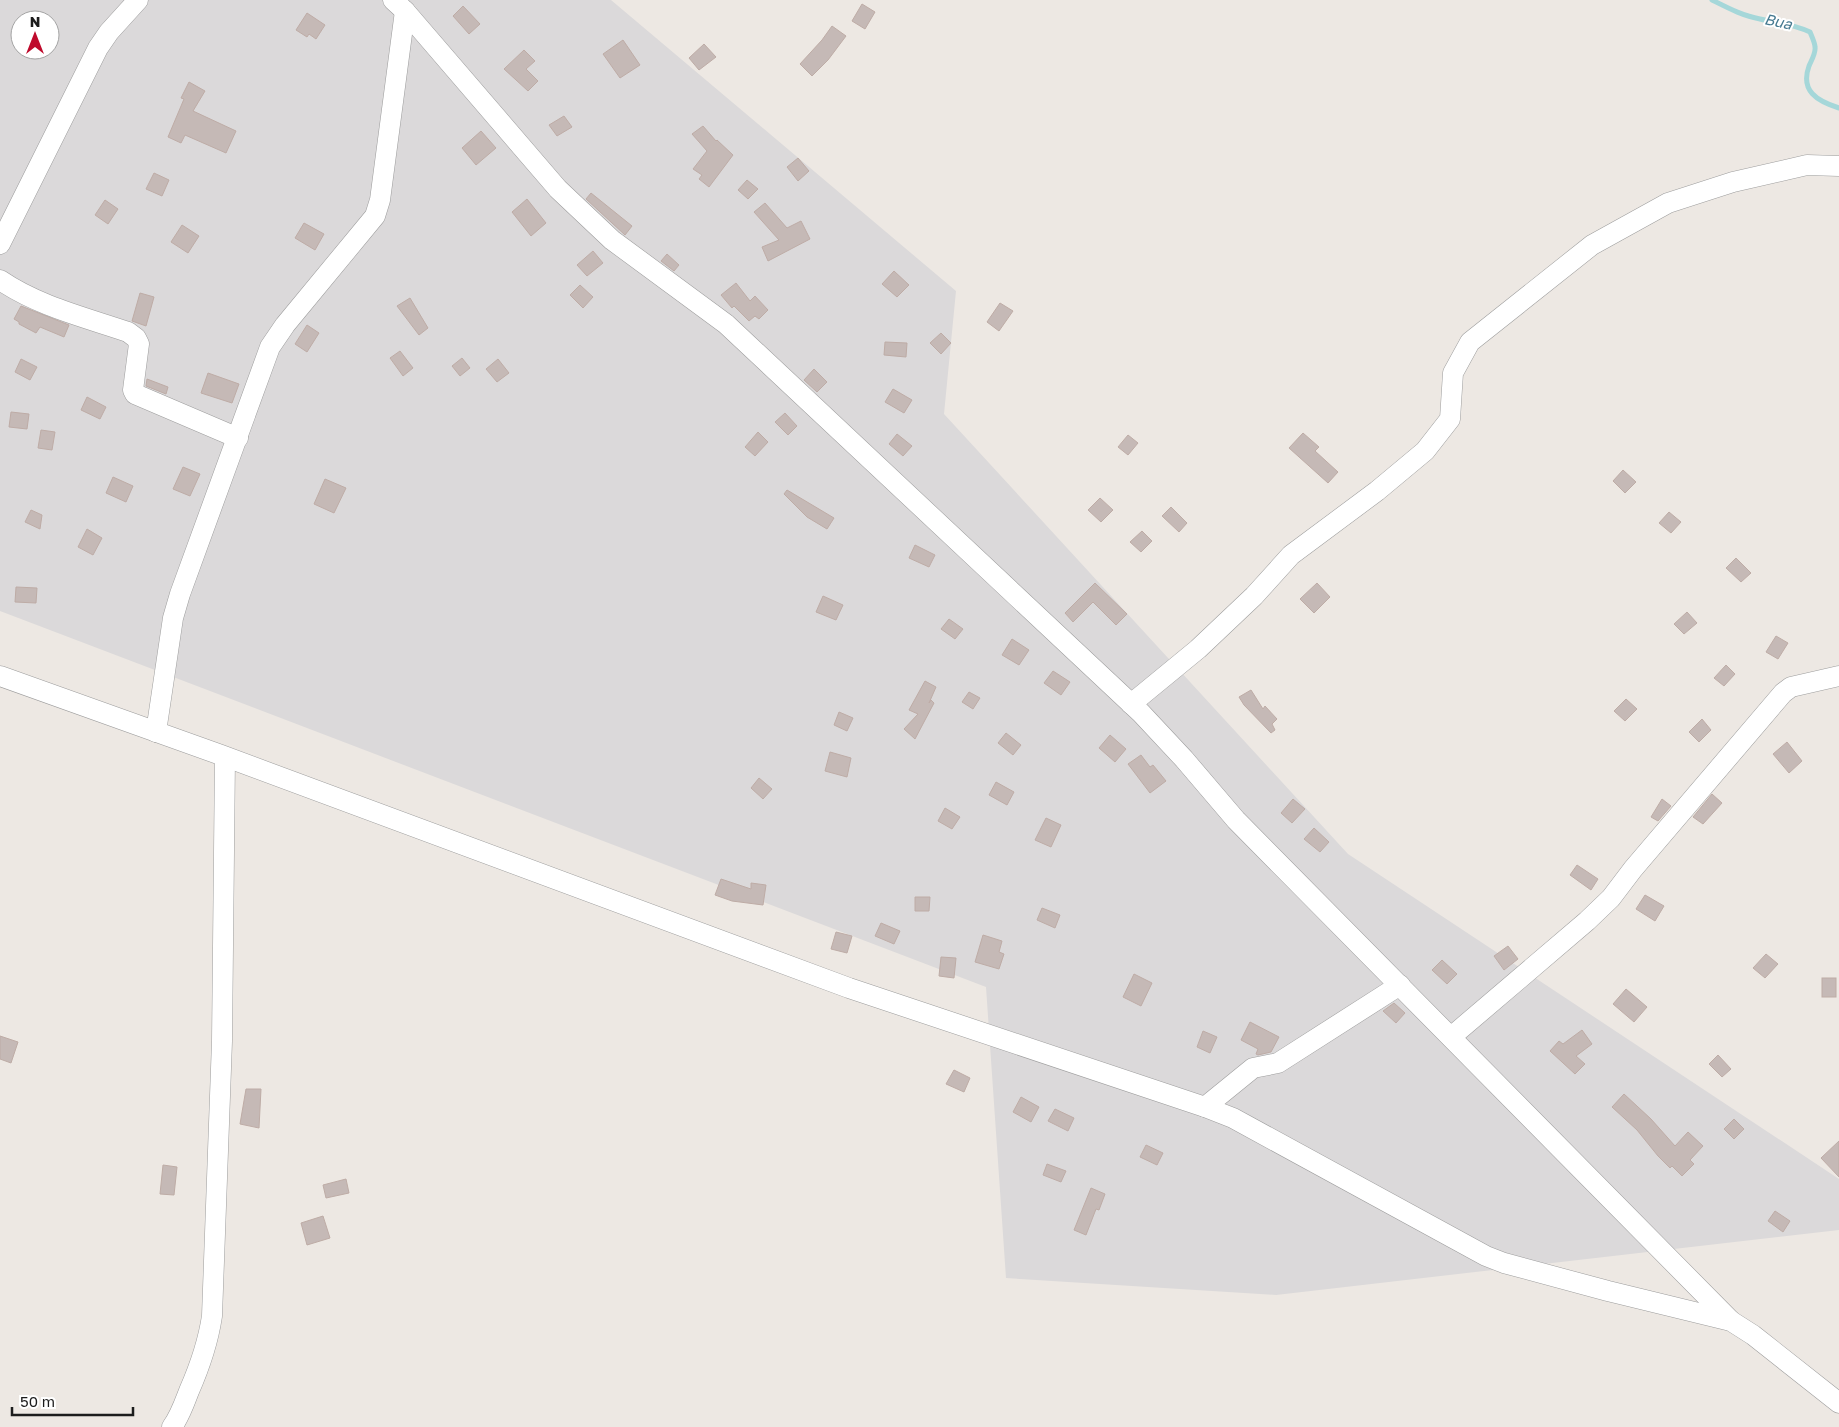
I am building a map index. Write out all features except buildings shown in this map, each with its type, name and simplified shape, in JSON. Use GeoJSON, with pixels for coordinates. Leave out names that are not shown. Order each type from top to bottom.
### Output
{"type":"FeatureCollection","features":[{"type":"Feature","properties":{"kind":"street"},"geometry":{"type":"LineString","coordinates":[[0,244],[98,48],[109,32],[138,0]]}},
{"type":"Feature","properties":{"kind":"street"},"geometry":{"type":"LineString","coordinates":[[156,732],[173,618],[180,594],[270,347],[284,325],[375,216],[380,200],[399,6]]}},
{"type":"Feature","properties":{"kind":"street"},"geometry":{"type":"LineString","coordinates":[[399,6],[558,189],[612,240],[726,324],[1131,704],[1184,759],[1236,820],[1731,1321],[1753,1335],[1839,1403]]}},
{"type":"Feature","properties":{"kind":"street"},"geometry":{"type":"LineString","coordinates":[[1131,704],[1198,649],[1254,596],[1291,555],[1377,491],[1425,451],[1450,418],[1453,374],[1470,342],[1592,245],[1668,203],[1714,188],[1733,182],[1808,166],[1839,166]]}},
{"type":"Feature","properties":{"kind":"street"},"geometry":{"type":"LineString","coordinates":[[0,280],[20,294],[35,301],[128,332],[136,338],[139,344],[133,390],[135,394],[238,438]]}},
{"type":"Feature","properties":{"kind":"street"},"geometry":{"type":"LineString","coordinates":[[0,676],[225,757],[849,988],[1205,1107],[1233,1118],[1486,1256],[1504,1263],[1731,1321]]}},
{"type":"Feature","properties":{"kind":"street"},"geometry":{"type":"LineString","coordinates":[[1451,1037],[1587,921],[1610,898],[1632,869],[1783,693],[1791,687],[1839,676]]}},
{"type":"Feature","properties":{"kind":"street"},"geometry":{"type":"LineString","coordinates":[[172,1427],[178,1418],[200,1366],[208,1341],[212,1316],[222,1041],[225,757]]}},
{"type":"Feature","properties":{"kind":"street"},"geometry":{"type":"LineString","coordinates":[[1205,1107],[1253,1068],[1278,1063],[1400,985]]}},
{"type":"Feature","properties":{"kind":"shaded area"},"geometry":{"type":"Polygon","coordinates":[[[0,0],[611,0],[956,291],[944,414],[1348,854],[1839,1179],[1839,1230],[1276,1295],[1006,1278],[986,987],[0,611],[0,0]]]}},
{"type":"Feature","properties":{"kind":"waterway","name":"Bua"},"geometry":{"type":"LineString","coordinates":[[1712,0],[1748,16],[1791,25],[1810,32],[1815,49],[1807,75],[1809,88],[1817,98],[1839,108]]}}]}
